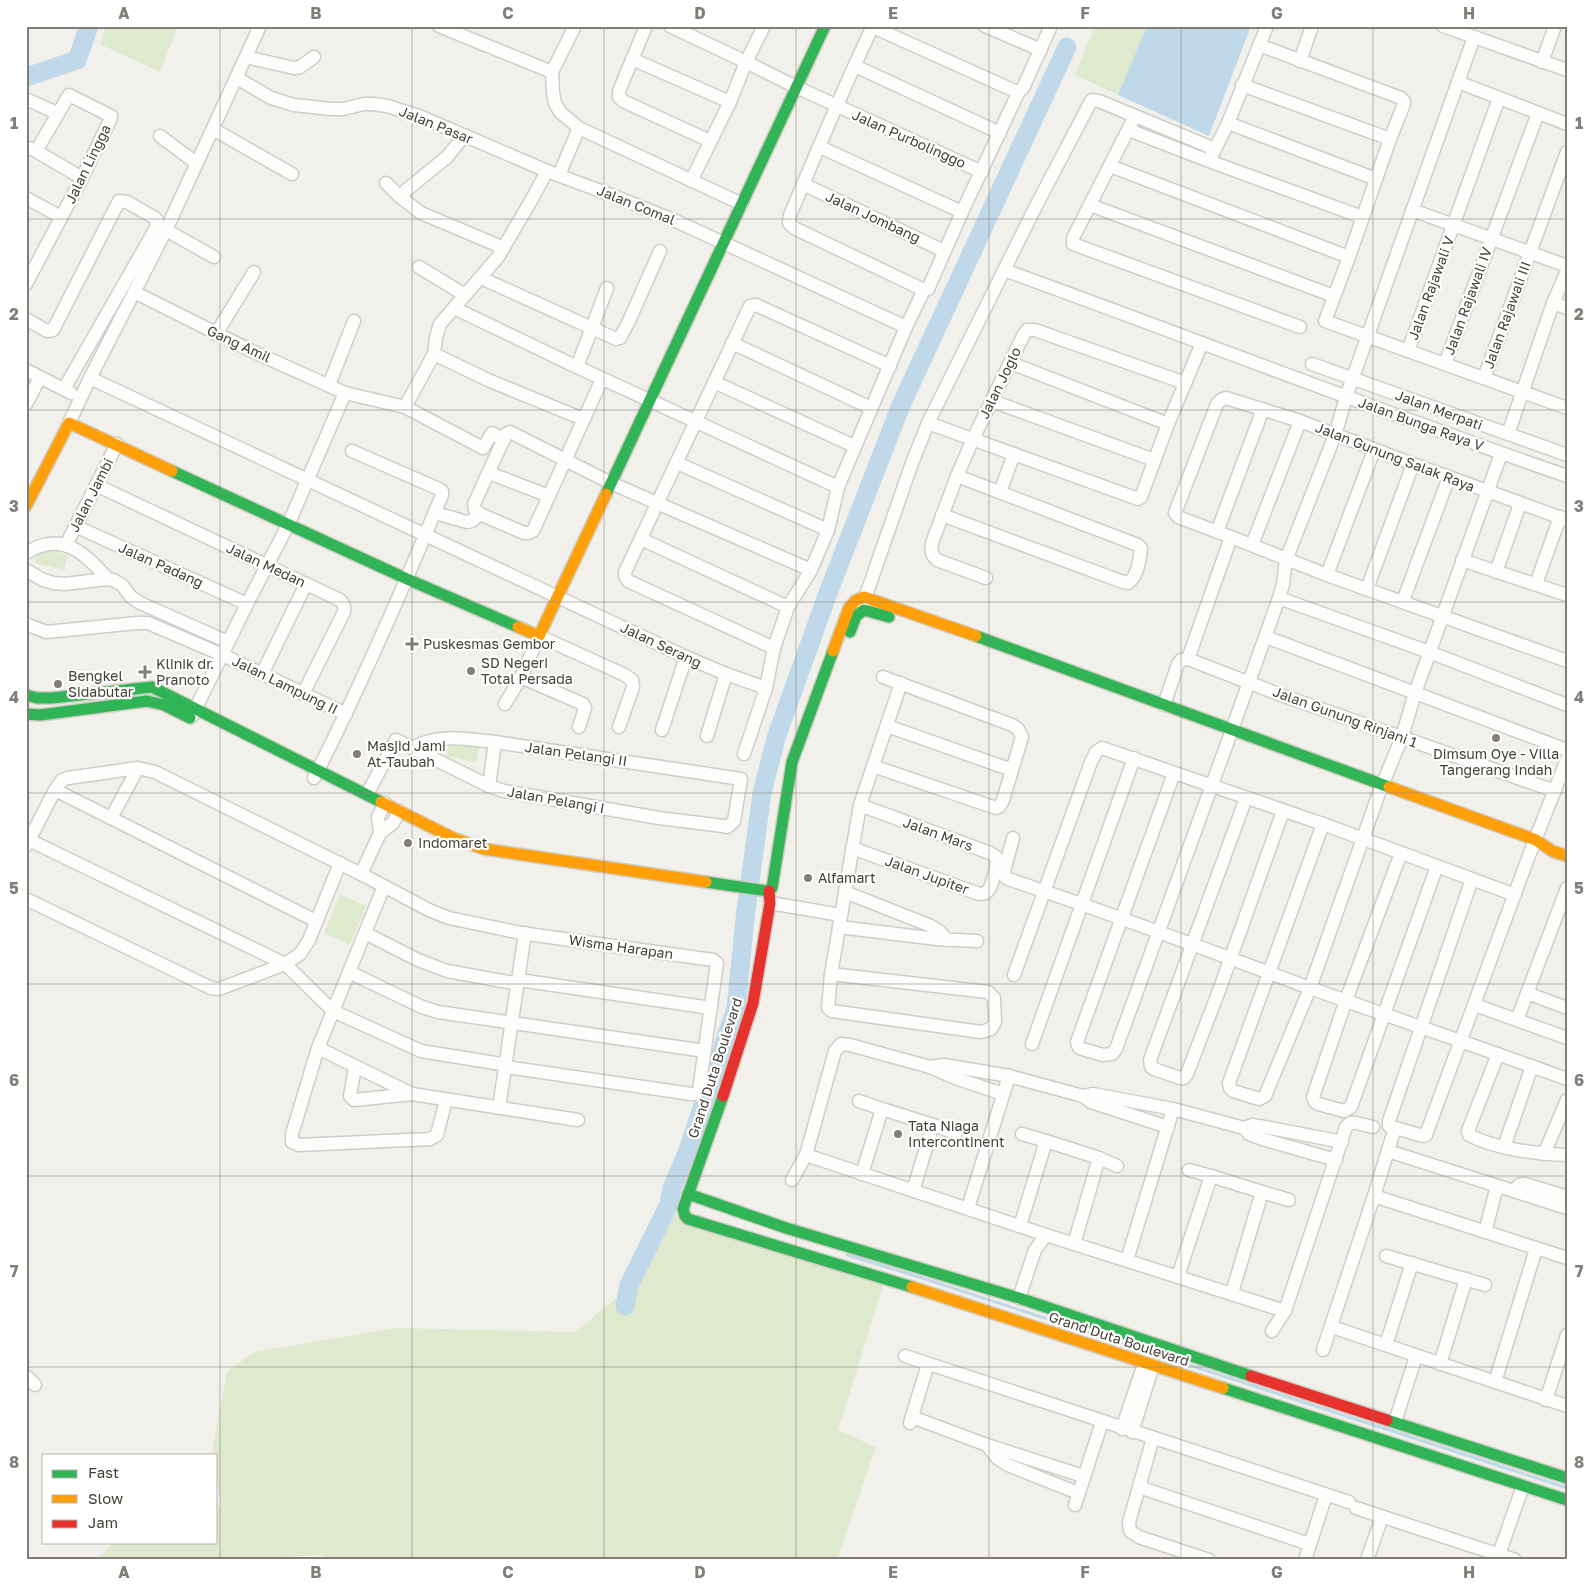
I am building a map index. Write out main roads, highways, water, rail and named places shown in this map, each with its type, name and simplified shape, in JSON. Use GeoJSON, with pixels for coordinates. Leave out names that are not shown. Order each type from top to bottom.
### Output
{"type":"FeatureCollection","features":[{"type":"Feature","properties":{"kind":"water"},"geometry":{"type":"Polygon","coordinates":[[[1147,26],[1251,26],[1209,136],[1118,95],[1147,26]]]}},
{"type":"Feature","properties":{"kind":"waterway"},"geometry":{"type":"LineString","coordinates":[[26,77],[77,60],[89,26]]}},
{"type":"Feature","properties":{"kind":"waterway"},"geometry":{"type":"LineString","coordinates":[[625,1306],[629,1285],[669,1204],[672,1188],[687,1153],[736,1008],[746,910],[762,793],[776,738],[828,593],[901,405],[1067,47]]}},
{"type":"Feature","properties":{"kind":"waterway"},"geometry":{"type":"LineString","coordinates":[[670,1197],[679,1200]]}},
{"type":"Feature","properties":{"kind":"waterway"},"geometry":{"type":"LineString","coordinates":[[847,1255],[1567,1488]]}},
{"type":"Feature","properties":{"kind":"place","name":"Puskesmas Gembor"},"geometry":{"type":"Point","coordinates":[412,644]}},
{"type":"Feature","properties":{"kind":"place","name":"SD Negeri Total Persada"},"geometry":{"type":"Point","coordinates":[471,671]}},
{"type":"Feature","properties":{"kind":"place","name":"Klinik dr. Pranoto"},"geometry":{"type":"Point","coordinates":[145,672]}},
{"type":"Feature","properties":{"kind":"place","name":"Bengkel Sidabutar"},"geometry":{"type":"Point","coordinates":[58,684]}},
{"type":"Feature","properties":{"kind":"place","name":"Dimsum Oye - Villa Tangerang Indah"},"geometry":{"type":"Point","coordinates":[1496,738]}},
{"type":"Feature","properties":{"kind":"place","name":"Masjid Jami At-Taubah"},"geometry":{"type":"Point","coordinates":[357,754]}},
{"type":"Feature","properties":{"kind":"place","name":"Indomaret"},"geometry":{"type":"Point","coordinates":[408,843]}},
{"type":"Feature","properties":{"kind":"place","name":"Alfamart"},"geometry":{"type":"Point","coordinates":[808,878]}},
{"type":"Feature","properties":{"kind":"place","name":"Tata Niaga Intercontinent"},"geometry":{"type":"Point","coordinates":[898,1134]}}]}
